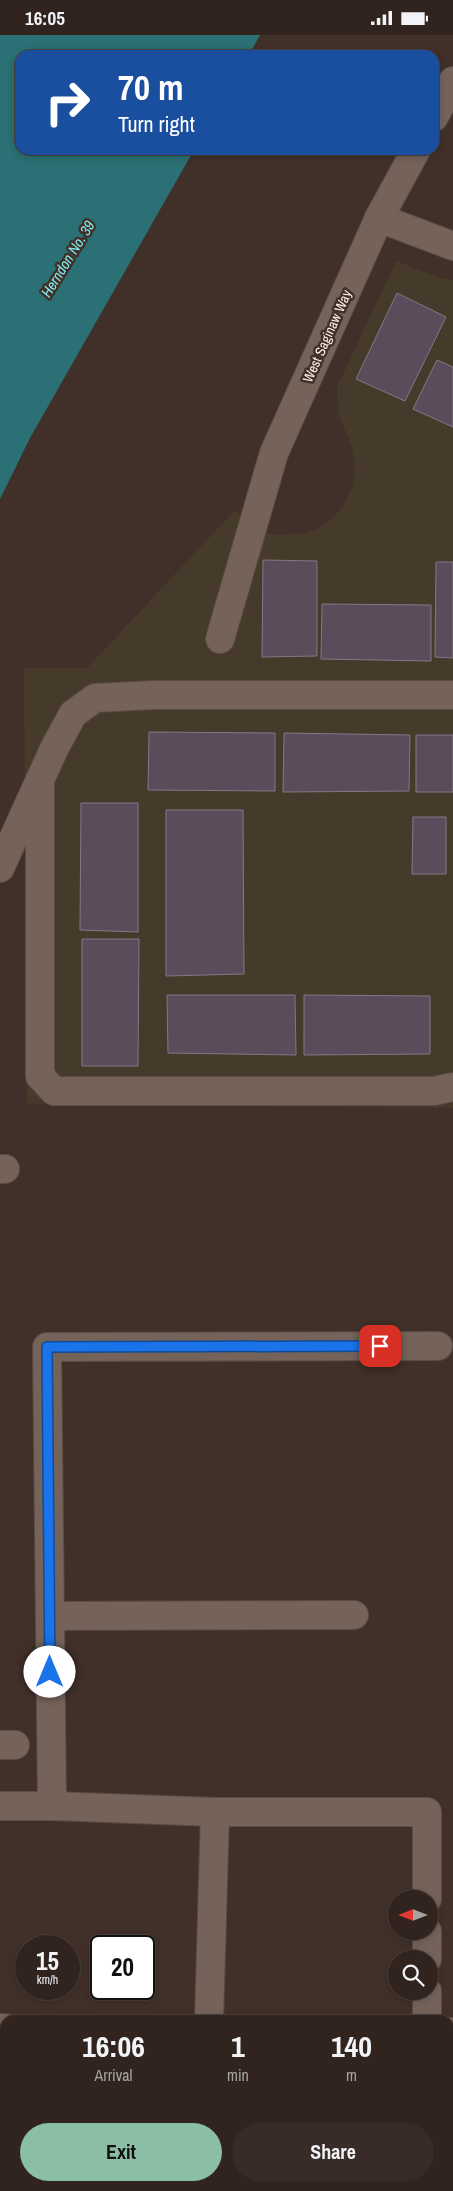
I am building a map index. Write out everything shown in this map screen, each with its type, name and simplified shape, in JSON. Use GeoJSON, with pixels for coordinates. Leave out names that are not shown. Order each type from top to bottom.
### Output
{"type":"FeatureCollection","features":[{"type":"Feature","properties":{"kind":"street"},"geometry":{"type":"LineString","coordinates":[[439,108],[453,81]]}},
{"type":"Feature","properties":{"kind":"street","name":"West Saginaw Way"},"geometry":{"type":"LineString","coordinates":[[220,639],[274,453],[379,218],[413,155]]}},
{"type":"Feature","properties":{"kind":"street"},"geometry":{"type":"LineString","coordinates":[[379,218],[453,247]]}},
{"type":"Feature","properties":{"kind":"street"},"geometry":{"type":"LineString","coordinates":[[0,868],[40,780],[73,714],[95,698],[155,695],[453,695]]}},
{"type":"Feature","properties":{"kind":"street"},"geometry":{"type":"LineString","coordinates":[[40,780],[40,1076],[54,1091],[434,1091],[453,1087]]}},
{"type":"Feature","properties":{"kind":"street"},"geometry":{"type":"LineString","coordinates":[[52,1806],[47,1347],[438,1346]]}},
{"type":"Feature","properties":{"kind":"street"},"geometry":{"type":"LineString","coordinates":[[50,1616],[354,1615]]}},
{"type":"Feature","properties":{"kind":"street"},"geometry":{"type":"LineString","coordinates":[[0,1806],[215,1812],[427,1812],[427,1890]]}},
{"type":"Feature","properties":{"kind":"street"},"geometry":{"type":"LineString","coordinates":[[209,2015],[215,1812]]}},
{"type":"Feature","properties":{"kind":"street"},"geometry":{"type":"LineString","coordinates":[[427,2000],[427,2015]]}},
{"type":"Feature","properties":{"kind":"shaded area"},"geometry":{"type":"Polygon","coordinates":[[[396,261],[438,277],[453,280],[453,1108],[27,1104],[24,668],[87,668],[234,511],[260,530],[275,535],[306,533],[321,527],[334,517],[344,505],[353,485],[355,464],[351,445],[338,413],[337,387],[396,261]]]}},
{"type":"Feature","properties":{"kind":"water","name":"Herndon No. 39"},"geometry":{"type":"Polygon","coordinates":[[[0,35],[260,35],[252,50],[15,50],[15,155],[191,155],[30,438],[0,499],[0,35]]]}},
{"type":"Feature","properties":{"kind":"building"},"geometry":{"type":"Polygon","coordinates":[[[397,293],[446,317],[405,401],[356,379],[397,293]]]}},
{"type":"Feature","properties":{"kind":"building"},"geometry":{"type":"Polygon","coordinates":[[[437,360],[453,367],[453,427],[413,409],[437,360]]]}},
{"type":"Feature","properties":{"kind":"building"},"geometry":{"type":"Polygon","coordinates":[[[263,560],[317,561],[317,656],[262,657],[263,560]]]}},
{"type":"Feature","properties":{"kind":"building"},"geometry":{"type":"Polygon","coordinates":[[[436,562],[453,562],[453,658],[435,657],[436,562]]]}},
{"type":"Feature","properties":{"kind":"building"},"geometry":{"type":"Polygon","coordinates":[[[322,604],[431,605],[431,661],[321,659],[322,604]]]}},
{"type":"Feature","properties":{"kind":"building"},"geometry":{"type":"Polygon","coordinates":[[[149,732],[275,733],[275,791],[148,790],[149,732]]]}},
{"type":"Feature","properties":{"kind":"building"},"geometry":{"type":"Polygon","coordinates":[[[284,733],[410,735],[409,791],[283,792],[284,733]]]}},
{"type":"Feature","properties":{"kind":"building"},"geometry":{"type":"Polygon","coordinates":[[[416,735],[453,735],[453,792],[416,792],[416,735]]]}},
{"type":"Feature","properties":{"kind":"building"},"geometry":{"type":"Polygon","coordinates":[[[81,803],[138,803],[138,932],[80,930],[81,803]]]}},
{"type":"Feature","properties":{"kind":"building"},"geometry":{"type":"Polygon","coordinates":[[[166,810],[243,810],[244,974],[166,976],[166,810]]]}},
{"type":"Feature","properties":{"kind":"building"},"geometry":{"type":"Polygon","coordinates":[[[413,817],[446,817],[446,874],[412,874],[413,817]]]}},
{"type":"Feature","properties":{"kind":"building"},"geometry":{"type":"Polygon","coordinates":[[[82,939],[139,939],[138,1066],[82,1066],[82,939]]]}},
{"type":"Feature","properties":{"kind":"building"},"geometry":{"type":"Polygon","coordinates":[[[167,995],[295,995],[296,1055],[168,1053],[167,995]]]}},
{"type":"Feature","properties":{"kind":"building"},"geometry":{"type":"Polygon","coordinates":[[[304,995],[430,996],[430,1054],[304,1055],[304,995]]]}},
{"type":"Feature","properties":{"kind":"route"},"geometry":{"type":"LineString","coordinates":[[50,1672],[47,1347],[380,1346]]}}]}
